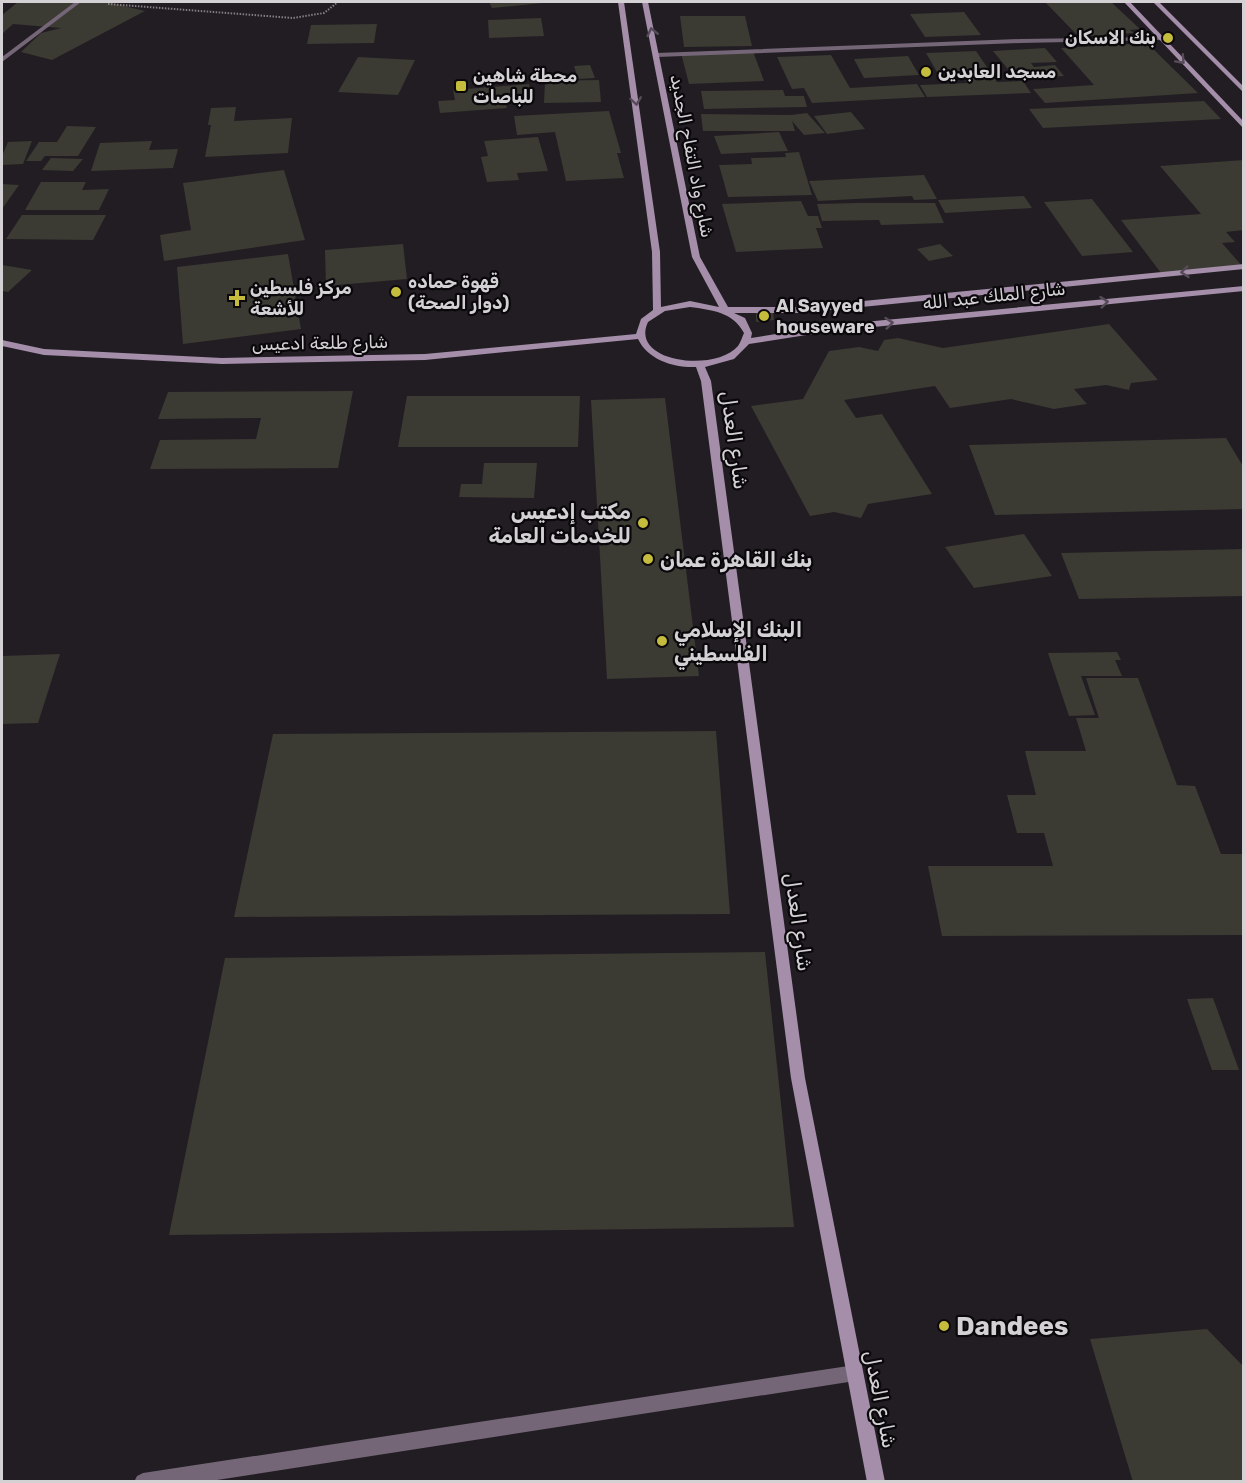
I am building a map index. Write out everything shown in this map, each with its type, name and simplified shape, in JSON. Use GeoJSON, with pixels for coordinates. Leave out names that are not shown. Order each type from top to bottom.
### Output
{"type":"FeatureCollection","features":[{"type":"Feature","properties":{"kind":"street"},"geometry":{"type":"LineString","coordinates":[[2,60],[77,2]]}},
{"type":"Feature","properties":{"kind":"street"},"geometry":{"type":"LineString","coordinates":[[621,2],[656,252],[657,311]]}},
{"type":"Feature","properties":{"kind":"street","name":"شارع واد التفاح الجديد"},"geometry":{"type":"LineString","coordinates":[[645,2],[696,257],[725,310]]}},
{"type":"Feature","properties":{"kind":"street"},"geometry":{"type":"LineString","coordinates":[[1127,2],[1244,127]]}},
{"type":"Feature","properties":{"kind":"street"},"geometry":{"type":"LineString","coordinates":[[1156,2],[1244,91]]}},
{"type":"Feature","properties":{"kind":"street"},"geometry":{"type":"LineString","coordinates":[[657,55],[1021,41],[1161,39]]}},
{"type":"Feature","properties":{"kind":"street"},"geometry":{"type":"LineString","coordinates":[[725,310],[747,327],[748,340],[745,347],[734,356],[718,362],[700,365],[666,360],[652,353],[643,345],[639,336],[640,327],[657,311],[690,304],[725,310],[801,310],[1244,266]]}},
{"type":"Feature","properties":{"kind":"street","name":"شارع الملك عبد الله"},"geometry":{"type":"LineString","coordinates":[[748,340],[832,328],[1244,288]]}},
{"type":"Feature","properties":{"kind":"street","name":"شارع طلعة ادعيس"},"geometry":{"type":"LineString","coordinates":[[2,343],[44,352],[222,362],[425,357],[639,336]]}},
{"type":"Feature","properties":{"kind":"street","name":"شارع العدل"},"geometry":{"type":"LineString","coordinates":[[700,365],[707,393],[798,1078],[876,1482]]}},
{"type":"Feature","properties":{"kind":"street"},"geometry":{"type":"LineString","coordinates":[[142,1482],[855,1373]]}},
{"type":"Feature","properties":{"kind":"path"},"geometry":{"type":"LineString","coordinates":[[77,2],[293,18],[326,13],[332,10],[338,2]]}},
{"type":"Feature","properties":{"kind":"building"},"geometry":{"type":"Polygon","coordinates":[[[18,2],[107,2],[145,11],[52,60],[21,52],[41,33],[61,28],[13,24],[2,34],[2,15],[18,2]]]}},
{"type":"Feature","properties":{"kind":"building"},"geometry":{"type":"Polygon","coordinates":[[[489,2],[543,2],[543,3],[492,8],[489,2]]]}},
{"type":"Feature","properties":{"kind":"building"},"geometry":{"type":"Polygon","coordinates":[[[1045,2],[1111,2],[1140,29],[1130,30],[1134,33],[1079,37],[1045,2]]]}},
{"type":"Feature","properties":{"kind":"building"},"geometry":{"type":"Polygon","coordinates":[[[964,12],[981,35],[925,37],[910,14],[964,12]]]}},
{"type":"Feature","properties":{"kind":"building"},"geometry":{"type":"Polygon","coordinates":[[[680,16],[745,16],[752,46],[684,47],[680,16]]]}},
{"type":"Feature","properties":{"kind":"building"},"geometry":{"type":"Polygon","coordinates":[[[541,18],[544,36],[489,38],[488,20],[541,18]]]}},
{"type":"Feature","properties":{"kind":"building"},"geometry":{"type":"Polygon","coordinates":[[[377,24],[374,43],[307,44],[311,25],[377,24]]]}},
{"type":"Feature","properties":{"kind":"building"},"geometry":{"type":"Polygon","coordinates":[[[1147,43],[1198,93],[1045,103],[1033,89],[1094,85],[1061,48],[1147,43]]]}},
{"type":"Feature","properties":{"kind":"building"},"geometry":{"type":"Polygon","coordinates":[[[1045,48],[1057,62],[1031,63],[1034,67],[1055,65],[1064,76],[1016,79],[993,51],[1045,48]]]}},
{"type":"Feature","properties":{"kind":"building"},"geometry":{"type":"Polygon","coordinates":[[[753,51],[764,81],[689,84],[681,53],[753,51]]]}},
{"type":"Feature","properties":{"kind":"building"},"geometry":{"type":"Polygon","coordinates":[[[976,51],[989,70],[937,72],[926,53],[976,51]]]}},
{"type":"Feature","properties":{"kind":"building"},"geometry":{"type":"Polygon","coordinates":[[[831,55],[850,88],[917,84],[925,97],[812,103],[804,88],[792,89],[777,57],[831,55]]]}},
{"type":"Feature","properties":{"kind":"building"},"geometry":{"type":"Polygon","coordinates":[[[908,56],[919,75],[864,78],[854,59],[908,56]]]}},
{"type":"Feature","properties":{"kind":"building"},"geometry":{"type":"Polygon","coordinates":[[[358,57],[415,60],[398,95],[338,92],[358,57]]]}},
{"type":"Feature","properties":{"kind":"building"},"geometry":{"type":"Polygon","coordinates":[[[590,65],[595,78],[578,79],[574,66],[590,65]]]}},
{"type":"Feature","properties":{"kind":"building"},"geometry":{"type":"Polygon","coordinates":[[[991,73],[997,82],[1023,81],[1031,93],[927,97],[920,85],[967,83],[961,74],[991,73]]]}},
{"type":"Feature","properties":{"kind":"building"},"geometry":{"type":"Polygon","coordinates":[[[599,80],[601,102],[544,103],[545,81],[599,80]]]}},
{"type":"Feature","properties":{"kind":"building"},"geometry":{"type":"Polygon","coordinates":[[[529,84],[532,95],[504,97],[507,108],[440,113],[438,101],[455,100],[453,90],[529,84]]]}},
{"type":"Feature","properties":{"kind":"building"},"geometry":{"type":"Polygon","coordinates":[[[783,90],[785,96],[804,96],[807,107],[704,109],[701,91],[783,90]]]}},
{"type":"Feature","properties":{"kind":"building"},"geometry":{"type":"Polygon","coordinates":[[[1204,101],[1221,119],[1043,128],[1029,109],[1204,101]]]}},
{"type":"Feature","properties":{"kind":"building"},"geometry":{"type":"Polygon","coordinates":[[[236,107],[234,121],[292,118],[288,153],[205,157],[211,125],[208,125],[211,108],[236,107]]]}},
{"type":"Feature","properties":{"kind":"building"},"geometry":{"type":"Polygon","coordinates":[[[609,111],[621,153],[617,153],[624,178],[566,181],[555,132],[517,135],[514,116],[609,111]]]}},
{"type":"Feature","properties":{"kind":"building"},"geometry":{"type":"Polygon","coordinates":[[[851,112],[865,129],[827,134],[814,116],[851,112]]]}},
{"type":"Feature","properties":{"kind":"building"},"geometry":{"type":"Polygon","coordinates":[[[807,113],[825,133],[804,135],[792,121],[795,131],[703,131],[701,114],[791,115],[807,113]]]}},
{"type":"Feature","properties":{"kind":"building"},"geometry":{"type":"Polygon","coordinates":[[[67,126],[96,127],[78,156],[45,156],[41,161],[26,161],[39,142],[57,142],[67,126]]]}},
{"type":"Feature","properties":{"kind":"building"},"geometry":{"type":"Polygon","coordinates":[[[779,132],[788,151],[721,154],[714,136],[779,132]]]}},
{"type":"Feature","properties":{"kind":"building"},"geometry":{"type":"Polygon","coordinates":[[[538,137],[548,171],[517,173],[519,180],[487,182],[481,157],[488,156],[484,141],[538,137]]]}},
{"type":"Feature","properties":{"kind":"building"},"geometry":{"type":"Polygon","coordinates":[[[32,141],[23,164],[2,165],[2,156],[8,142],[32,141]]]}},
{"type":"Feature","properties":{"kind":"building"},"geometry":{"type":"Polygon","coordinates":[[[152,141],[149,150],[178,149],[173,168],[91,171],[100,143],[152,141]]]}},
{"type":"Feature","properties":{"kind":"building"},"geometry":{"type":"Polygon","coordinates":[[[799,152],[812,195],[728,197],[719,165],[752,164],[751,158],[786,157],[785,153],[799,152]]]}},
{"type":"Feature","properties":{"kind":"building"},"geometry":{"type":"Polygon","coordinates":[[[51,158],[83,159],[73,171],[42,170],[51,158]]]}},
{"type":"Feature","properties":{"kind":"building"},"geometry":{"type":"Polygon","coordinates":[[[1244,160],[1244,230],[1226,232],[1235,242],[1222,243],[1243,267],[1161,273],[1121,220],[1201,214],[1160,166],[1244,160]]]}},
{"type":"Feature","properties":{"kind":"building"},"geometry":{"type":"Polygon","coordinates":[[[284,170],[305,240],[164,261],[160,235],[191,230],[183,183],[284,170]]]}},
{"type":"Feature","properties":{"kind":"building"},"geometry":{"type":"Polygon","coordinates":[[[924,175],[937,199],[914,200],[912,196],[818,201],[809,181],[924,175]]]}},
{"type":"Feature","properties":{"kind":"building"},"geometry":{"type":"Polygon","coordinates":[[[41,182],[86,182],[82,190],[109,189],[99,210],[25,210],[41,182]]]}},
{"type":"Feature","properties":{"kind":"building"},"geometry":{"type":"Polygon","coordinates":[[[2,184],[19,185],[2,209],[2,184]]]}},
{"type":"Feature","properties":{"kind":"building"},"geometry":{"type":"Polygon","coordinates":[[[1024,196],[1032,208],[945,213],[938,200],[1024,196]]]}},
{"type":"Feature","properties":{"kind":"building"},"geometry":{"type":"Polygon","coordinates":[[[1092,199],[1133,252],[1082,256],[1044,202],[1092,199]]]}},
{"type":"Feature","properties":{"kind":"building"},"geometry":{"type":"Polygon","coordinates":[[[801,201],[808,216],[818,216],[822,228],[816,228],[823,248],[736,252],[722,204],[801,201]]]}},
{"type":"Feature","properties":{"kind":"building"},"geometry":{"type":"Polygon","coordinates":[[[935,203],[944,223],[881,225],[879,220],[822,221],[817,204],[935,203]]]}},
{"type":"Feature","properties":{"kind":"building"},"geometry":{"type":"Polygon","coordinates":[[[22,215],[106,215],[93,240],[6,239],[22,215]]]}},
{"type":"Feature","properties":{"kind":"building"},"geometry":{"type":"Polygon","coordinates":[[[403,244],[407,279],[326,286],[325,250],[403,244]]]}},
{"type":"Feature","properties":{"kind":"building"},"geometry":{"type":"Polygon","coordinates":[[[940,244],[953,256],[929,261],[917,249],[940,244]]]}},
{"type":"Feature","properties":{"kind":"building","name":"مركز فلسطين للأشعة"},"geometry":{"type":"Polygon","coordinates":[[[288,254],[301,329],[183,344],[177,267],[288,254]]]}},
{"type":"Feature","properties":{"kind":"building"},"geometry":{"type":"Polygon","coordinates":[[[2,265],[32,270],[8,292],[2,291],[2,265]]]}},
{"type":"Feature","properties":{"kind":"building","name":"Al Sayyed houseware"},"geometry":{"type":"Polygon","coordinates":[[[756,311],[773,313],[774,320],[756,322],[756,311]]]}},
{"type":"Feature","properties":{"kind":"building"},"geometry":{"type":"Polygon","coordinates":[[[1109,324],[1158,380],[1131,383],[1129,390],[1106,385],[1074,389],[1087,404],[1054,409],[1011,399],[950,408],[935,386],[844,400],[856,418],[882,414],[932,494],[868,504],[861,518],[834,512],[810,516],[751,406],[803,399],[829,351],[859,347],[878,351],[884,340],[898,338],[943,348],[1109,324]]]}},
{"type":"Feature","properties":{"kind":"building"},"geometry":{"type":"Polygon","coordinates":[[[353,391],[338,468],[150,469],[160,440],[256,439],[261,418],[158,419],[168,392],[353,391]]]}},
{"type":"Feature","properties":{"kind":"building"},"geometry":{"type":"Polygon","coordinates":[[[407,396],[580,396],[578,447],[398,447],[407,396]]]}},
{"type":"Feature","properties":{"kind":"building"},"geometry":{"type":"Polygon","coordinates":[[[665,398],[699,676],[607,679],[591,400],[665,398]]]}},
{"type":"Feature","properties":{"kind":"building"},"geometry":{"type":"Polygon","coordinates":[[[1226,438],[1244,468],[1244,509],[995,515],[969,445],[1226,438]]]}},
{"type":"Feature","properties":{"kind":"building"},"geometry":{"type":"Polygon","coordinates":[[[484,463],[537,463],[534,498],[459,497],[461,484],[482,484],[484,463]]]}},
{"type":"Feature","properties":{"kind":"building"},"geometry":{"type":"Polygon","coordinates":[[[1024,534],[1052,576],[974,588],[945,547],[1024,534]]]}},
{"type":"Feature","properties":{"kind":"building"},"geometry":{"type":"Polygon","coordinates":[[[1244,549],[1244,596],[1079,599],[1061,553],[1244,549]]]}},
{"type":"Feature","properties":{"kind":"building"},"geometry":{"type":"Polygon","coordinates":[[[1117,652],[1121,660],[1115,660],[1122,676],[1081,676],[1095,715],[1069,716],[1048,653],[1117,652]]]}},
{"type":"Feature","properties":{"kind":"building"},"geometry":{"type":"Polygon","coordinates":[[[60,654],[38,723],[2,724],[3,656],[60,654]]]}},
{"type":"Feature","properties":{"kind":"building"},"geometry":{"type":"Polygon","coordinates":[[[1086,678],[1138,678],[1177,785],[1195,786],[1221,854],[1244,854],[1244,935],[942,936],[928,866],[1053,866],[1044,833],[1017,833],[1007,795],[1036,795],[1025,751],[1086,751],[1076,718],[1099,718],[1086,678]]]}},
{"type":"Feature","properties":{"kind":"building"},"geometry":{"type":"Polygon","coordinates":[[[716,731],[730,914],[234,917],[273,734],[716,731]]]}},
{"type":"Feature","properties":{"kind":"building"},"geometry":{"type":"Polygon","coordinates":[[[765,952],[794,1227],[169,1235],[225,958],[765,952]]]}},
{"type":"Feature","properties":{"kind":"building"},"geometry":{"type":"Polygon","coordinates":[[[1213,998],[1239,1070],[1212,1070],[1187,999],[1213,998]]]}},
{"type":"Feature","properties":{"kind":"building"},"geometry":{"type":"Polygon","coordinates":[[[1207,1329],[1244,1367],[1244,1482],[1133,1482],[1090,1339],[1207,1329]]]}},
{"type":"Feature","properties":{"kind":"place","name":"بنك الاسكان"},"geometry":{"type":"Point","coordinates":[1168,38]}},
{"type":"Feature","properties":{"kind":"place","name":"مسجد العابدين"},"geometry":{"type":"Point","coordinates":[926,72]}},
{"type":"Feature","properties":{"kind":"place","name":"محطة شاهين للباصات"},"geometry":{"type":"Point","coordinates":[461,86]}},
{"type":"Feature","properties":{"kind":"place","name":"قهوة حماده (دوار الصحة)"},"geometry":{"type":"Point","coordinates":[396,292]}},
{"type":"Feature","properties":{"kind":"place","name":"مركز فلسطين للأشعة"},"geometry":{"type":"Point","coordinates":[237,298]}},
{"type":"Feature","properties":{"kind":"place","name":"Al Sayyed houseware"},"geometry":{"type":"Point","coordinates":[764,316]}},
{"type":"Feature","properties":{"kind":"place","name":"مكتب إدعيس للخدمات العامة"},"geometry":{"type":"Point","coordinates":[643,523]}},
{"type":"Feature","properties":{"kind":"place","name":"بنك القاهرة عمان"},"geometry":{"type":"Point","coordinates":[648,559]}},
{"type":"Feature","properties":{"kind":"place","name":"البنك الإسلامي الفلسطيني"},"geometry":{"type":"Point","coordinates":[662,641]}},
{"type":"Feature","properties":{"kind":"place","name":"Dandees"},"geometry":{"type":"Point","coordinates":[944,1326]}}]}
